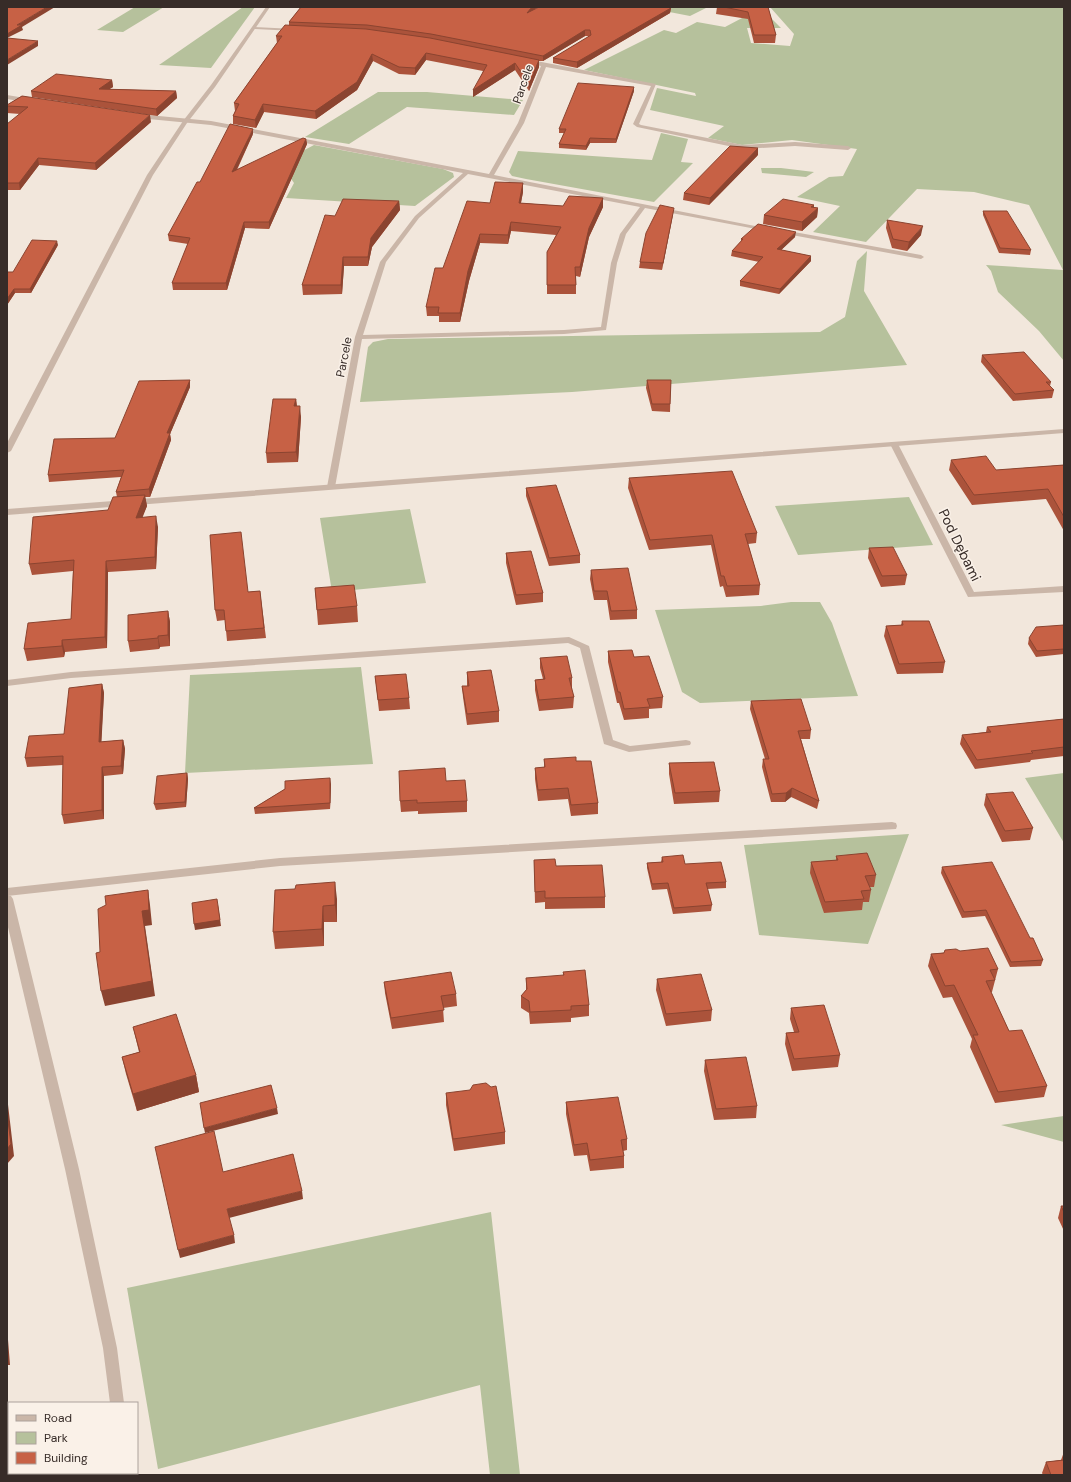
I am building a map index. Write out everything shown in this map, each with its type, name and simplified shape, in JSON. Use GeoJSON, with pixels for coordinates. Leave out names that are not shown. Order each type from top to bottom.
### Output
{"type":"FeatureCollection","features":[{"type":"Feature","properties":{"kind":"street"},"geometry":{"type":"LineString","coordinates":[[7,451],[132,206],[150,175],[185,122],[255,28],[268,7]]}},
{"type":"Feature","properties":{"kind":"street"},"geometry":{"type":"LineString","coordinates":[[255,28],[303,30]]}},
{"type":"Feature","properties":{"kind":"street","name":"Parcele"},"geometry":{"type":"LineString","coordinates":[[491,176],[521,123],[544,65],[521,60]]}},
{"type":"Feature","properties":{"kind":"street"},"geometry":{"type":"LineString","coordinates":[[544,65],[550,61]]}},
{"type":"Feature","properties":{"kind":"street"},"geometry":{"type":"LineString","coordinates":[[544,65],[654,85],[636,124],[639,126],[743,147],[795,144],[848,148]]}},
{"type":"Feature","properties":{"kind":"street"},"geometry":{"type":"LineString","coordinates":[[7,97],[36,102]]}},
{"type":"Feature","properties":{"kind":"street"},"geometry":{"type":"LineString","coordinates":[[130,115],[185,122],[212,123],[921,257]]}},
{"type":"Feature","properties":{"kind":"street","name":"Parcele"},"geometry":{"type":"LineString","coordinates":[[331,487],[359,337],[383,262],[400,238],[418,217],[468,171]]}},
{"type":"Feature","properties":{"kind":"street"},"geometry":{"type":"LineString","coordinates":[[359,337],[604,330],[614,263],[623,234],[644,205]]}},
{"type":"Feature","properties":{"kind":"street"},"geometry":{"type":"LineString","coordinates":[[7,512],[1064,432]]}},
{"type":"Feature","properties":{"kind":"street","name":"Pod Dębami"},"geometry":{"type":"LineString","coordinates":[[894,444],[971,596],[1064,589]]}},
{"type":"Feature","properties":{"kind":"street"},"geometry":{"type":"LineString","coordinates":[[7,684],[71,675],[569,640],[584,646],[608,742],[629,749],[686,743]]}},
{"type":"Feature","properties":{"kind":"street"},"geometry":{"type":"LineString","coordinates":[[7,892],[280,862],[892,826]]}},
{"type":"Feature","properties":{"kind":"street"},"geometry":{"type":"LineString","coordinates":[[7,899],[72,1169],[110,1348],[117,1402]]}},
{"type":"Feature","properties":{"kind":"green space"},"geometry":{"type":"Polygon","coordinates":[[[135,7],[164,7],[123,32],[97,30],[135,7]]]}},
{"type":"Feature","properties":{"kind":"green space"},"geometry":{"type":"Polygon","coordinates":[[[243,7],[255,7],[211,68],[159,65],[243,7]]]}},
{"type":"Feature","properties":{"kind":"green space"},"geometry":{"type":"Polygon","coordinates":[[[665,7],[708,7],[690,16],[659,10],[665,7]]]}},
{"type":"Feature","properties":{"kind":"green space"},"geometry":{"type":"Polygon","coordinates":[[[770,7],[1064,7],[1064,361],[1039,331],[998,292],[991,271],[986,265],[1063,270],[1029,205],[974,192],[917,189],[866,242],[813,232],[840,206],[797,197],[829,177],[843,176],[857,149],[792,140],[742,145],[708,138],[724,126],[650,110],[657,88],[696,96],[695,93],[584,70],[664,30],[676,33],[697,22],[725,27],[761,8],[781,28],[747,28],[751,43],[790,46],[794,34],[770,7]]]}},
{"type":"Feature","properties":{"kind":"green space"},"geometry":{"type":"Polygon","coordinates":[[[378,92],[427,92],[523,100],[514,115],[407,107],[349,144],[305,137],[378,92]]]}},
{"type":"Feature","properties":{"kind":"green space"},"geometry":{"type":"Polygon","coordinates":[[[661,133],[688,139],[681,162],[693,163],[654,202],[526,179],[512,176],[509,172],[518,151],[652,160],[661,133]]]}},
{"type":"Feature","properties":{"kind":"green space"},"geometry":{"type":"Polygon","coordinates":[[[314,145],[443,169],[453,173],[454,177],[415,206],[286,198],[294,183],[280,163],[314,145]]]}},
{"type":"Feature","properties":{"kind":"green space"},"geometry":{"type":"Polygon","coordinates":[[[761,168],[781,168],[814,172],[806,177],[762,173],[761,168]]]}},
{"type":"Feature","properties":{"kind":"green space"},"geometry":{"type":"Polygon","coordinates":[[[867,251],[864,291],[907,365],[572,392],[360,402],[368,347],[373,342],[388,339],[820,332],[845,317],[857,261],[867,251]]]}},
{"type":"Feature","properties":{"kind":"green space"},"geometry":{"type":"Polygon","coordinates":[[[909,497],[933,545],[798,555],[775,506],[909,497]]]}},
{"type":"Feature","properties":{"kind":"green space"},"geometry":{"type":"Polygon","coordinates":[[[410,509],[426,583],[332,592],[320,518],[410,509]]]}},
{"type":"Feature","properties":{"kind":"green space"},"geometry":{"type":"Polygon","coordinates":[[[791,602],[820,602],[832,623],[858,696],[700,703],[682,692],[655,610],[761,606],[791,602]]]}},
{"type":"Feature","properties":{"kind":"green space"},"geometry":{"type":"Polygon","coordinates":[[[361,667],[373,764],[185,773],[190,675],[361,667]]]}},
{"type":"Feature","properties":{"kind":"green space"},"geometry":{"type":"Polygon","coordinates":[[[1064,773],[1064,843],[1025,778],[1064,773]]]}},
{"type":"Feature","properties":{"kind":"green space"},"geometry":{"type":"Polygon","coordinates":[[[909,834],[868,944],[759,935],[744,845],[909,834]]]}},
{"type":"Feature","properties":{"kind":"green space"},"geometry":{"type":"Polygon","coordinates":[[[1064,1116],[1064,1142],[1001,1125],[1064,1116]]]}},
{"type":"Feature","properties":{"kind":"green space"},"geometry":{"type":"Polygon","coordinates":[[[491,1212],[520,1475],[490,1475],[480,1385],[158,1469],[127,1288],[491,1212]]]}},
{"type":"Feature","properties":{"kind":"building"},"geometry":{"type":"Polygon","coordinates":[[[7,7],[47,7],[17,25],[22,25],[7,34],[7,7]]]}},
{"type":"Feature","properties":{"kind":"building"},"geometry":{"type":"Polygon","coordinates":[[[301,7],[532,7],[527,13],[539,7],[671,8],[577,62],[553,58],[591,35],[590,30],[585,30],[543,56],[431,34],[367,25],[289,22],[301,7]]]}},
{"type":"Feature","properties":{"kind":"building"},"geometry":{"type":"Polygon","coordinates":[[[724,7],[768,7],[776,35],[754,35],[748,12],[724,7]]]}},
{"type":"Feature","properties":{"kind":"building"},"geometry":{"type":"Polygon","coordinates":[[[285,25],[366,29],[430,38],[539,60],[529,84],[515,63],[473,90],[487,65],[426,53],[415,68],[399,67],[372,54],[357,82],[315,111],[263,104],[255,120],[233,116],[239,104],[234,103],[282,36],[276,36],[285,25]]]}},
{"type":"Feature","properties":{"kind":"building"},"geometry":{"type":"Polygon","coordinates":[[[7,38],[38,41],[7,60],[7,38]]]}},
{"type":"Feature","properties":{"kind":"building"},"geometry":{"type":"Polygon","coordinates":[[[56,74],[112,80],[99,89],[176,91],[156,109],[31,91],[56,74]]]}},
{"type":"Feature","properties":{"kind":"building"},"geometry":{"type":"Polygon","coordinates":[[[578,83],[634,87],[616,139],[590,138],[586,146],[559,144],[566,129],[559,129],[578,83]]]}},
{"type":"Feature","properties":{"kind":"building"},"geometry":{"type":"Polygon","coordinates":[[[22,96],[150,115],[95,163],[38,158],[19,183],[7,183],[7,124],[28,107],[7,105],[22,96]]]}},
{"type":"Feature","properties":{"kind":"building"},"geometry":{"type":"Polygon","coordinates":[[[230,124],[253,129],[232,172],[303,138],[306,139],[269,222],[244,222],[226,283],[172,283],[190,238],[168,235],[197,182],[200,182],[230,124]]]}},
{"type":"Feature","properties":{"kind":"building"},"geometry":{"type":"Polygon","coordinates":[[[730,146],[758,148],[710,198],[684,193],[730,146]]]}},
{"type":"Feature","properties":{"kind":"building"},"geometry":{"type":"Polygon","coordinates":[[[495,182],[523,183],[519,203],[563,206],[569,196],[603,198],[589,228],[580,267],[575,267],[576,285],[547,285],[547,252],[561,227],[511,222],[508,235],[480,234],[468,271],[460,313],[438,313],[439,307],[426,307],[435,268],[443,268],[467,201],[490,203],[495,182]]]}},
{"type":"Feature","properties":{"kind":"building"},"geometry":{"type":"Polygon","coordinates":[[[343,199],[399,201],[371,238],[368,257],[343,257],[341,285],[302,285],[325,215],[335,216],[343,199]]]}},
{"type":"Feature","properties":{"kind":"building"},"geometry":{"type":"Polygon","coordinates":[[[783,199],[814,205],[811,207],[818,208],[802,222],[764,215],[783,199]]]}},
{"type":"Feature","properties":{"kind":"building"},"geometry":{"type":"Polygon","coordinates":[[[660,205],[674,208],[663,263],[640,262],[646,233],[660,205]]]}},
{"type":"Feature","properties":{"kind":"building"},"geometry":{"type":"Polygon","coordinates":[[[983,211],[1007,211],[1031,250],[1000,248],[983,211]]]}},
{"type":"Feature","properties":{"kind":"building"},"geometry":{"type":"Polygon","coordinates":[[[887,220],[923,226],[909,242],[893,239],[887,220]]]}},
{"type":"Feature","properties":{"kind":"building"},"geometry":{"type":"Polygon","coordinates":[[[758,224],[796,232],[777,249],[811,256],[780,289],[740,281],[763,257],[732,251],[743,239],[741,239],[758,224]]]}},
{"type":"Feature","properties":{"kind":"building"},"geometry":{"type":"Polygon","coordinates":[[[32,240],[57,241],[30,289],[14,289],[7,299],[7,272],[13,272],[32,240]]]}},
{"type":"Feature","properties":{"kind":"building"},"geometry":{"type":"Polygon","coordinates":[[[1024,352],[1051,382],[1046,382],[1054,390],[1015,394],[982,355],[1024,352]]]}},
{"type":"Feature","properties":{"kind":"building"},"geometry":{"type":"Polygon","coordinates":[[[190,380],[167,433],[170,433],[149,489],[116,492],[124,470],[48,475],[54,439],[115,438],[139,381],[190,380]]]}},
{"type":"Feature","properties":{"kind":"building"},"geometry":{"type":"Polygon","coordinates":[[[647,380],[671,380],[670,404],[652,404],[647,380]]]}},
{"type":"Feature","properties":{"kind":"building"},"geometry":{"type":"Polygon","coordinates":[[[273,399],[296,399],[294,406],[300,406],[296,452],[266,453],[273,399]]]}},
{"type":"Feature","properties":{"kind":"building"},"geometry":{"type":"Polygon","coordinates":[[[986,456],[996,470],[1064,465],[1064,517],[1048,489],[974,495],[951,460],[986,456]]]}},
{"type":"Feature","properties":{"kind":"building"},"geometry":{"type":"Polygon","coordinates":[[[732,471],[757,533],[745,534],[760,585],[727,586],[724,576],[721,576],[712,535],[650,540],[629,478],[732,471]]]}},
{"type":"Feature","properties":{"kind":"building"},"geometry":{"type":"Polygon","coordinates":[[[556,485],[580,555],[549,558],[526,488],[556,485]]]}},
{"type":"Feature","properties":{"kind":"building"},"geometry":{"type":"Polygon","coordinates":[[[145,495],[136,518],[156,516],[155,557],[106,561],[105,637],[62,640],[62,646],[24,649],[28,623],[71,619],[74,560],[29,564],[33,517],[108,510],[113,497],[145,495]]]}},
{"type":"Feature","properties":{"kind":"building"},"geometry":{"type":"Polygon","coordinates":[[[241,532],[248,592],[260,591],[264,628],[226,631],[224,610],[215,610],[210,535],[241,532]]]}},
{"type":"Feature","properties":{"kind":"building"},"geometry":{"type":"Polygon","coordinates":[[[893,547],[907,575],[882,576],[869,548],[893,547]]]}},
{"type":"Feature","properties":{"kind":"building"},"geometry":{"type":"Polygon","coordinates":[[[531,551],[543,593],[516,595],[506,553],[531,551]]]}},
{"type":"Feature","properties":{"kind":"building"},"geometry":{"type":"Polygon","coordinates":[[[628,568],[637,610],[611,611],[607,591],[594,591],[591,570],[628,568]]]}},
{"type":"Feature","properties":{"kind":"building"},"geometry":{"type":"Polygon","coordinates":[[[354,585],[357,606],[317,610],[315,588],[354,585]]]}},
{"type":"Feature","properties":{"kind":"building"},"geometry":{"type":"Polygon","coordinates":[[[168,611],[168,635],[158,636],[158,638],[128,641],[128,615],[168,611]]]}},
{"type":"Feature","properties":{"kind":"building"},"geometry":{"type":"Polygon","coordinates":[[[902,621],[929,621],[945,662],[899,664],[886,626],[903,625],[902,621]]]}},
{"type":"Feature","properties":{"kind":"building"},"geometry":{"type":"Polygon","coordinates":[[[1064,625],[1064,649],[1037,651],[1029,638],[1036,627],[1064,625]]]}},
{"type":"Feature","properties":{"kind":"building"},"geometry":{"type":"Polygon","coordinates":[[[632,650],[634,657],[649,656],[663,697],[647,699],[650,707],[624,709],[620,692],[618,692],[608,651],[632,650]]]}},
{"type":"Feature","properties":{"kind":"building"},"geometry":{"type":"Polygon","coordinates":[[[567,656],[572,678],[569,678],[574,697],[539,700],[535,680],[545,679],[540,658],[567,656]]]}},
{"type":"Feature","properties":{"kind":"building"},"geometry":{"type":"Polygon","coordinates":[[[491,670],[499,711],[467,714],[462,686],[469,686],[467,672],[491,670]]]}},
{"type":"Feature","properties":{"kind":"building"},"geometry":{"type":"Polygon","coordinates":[[[406,674],[409,698],[378,700],[375,676],[406,674]]]}},
{"type":"Feature","properties":{"kind":"building"},"geometry":{"type":"Polygon","coordinates":[[[102,684],[99,742],[123,740],[121,766],[102,767],[102,810],[62,815],[63,756],[25,758],[29,736],[64,734],[69,688],[102,684]]]}},
{"type":"Feature","properties":{"kind":"building"},"geometry":{"type":"Polygon","coordinates":[[[801,699],[811,730],[798,731],[819,801],[792,788],[786,793],[772,794],[763,759],[769,759],[751,701],[801,699]]]}},
{"type":"Feature","properties":{"kind":"building"},"geometry":{"type":"Polygon","coordinates":[[[1064,719],[1064,747],[1031,751],[1033,753],[977,760],[962,735],[991,732],[987,727],[1064,719]]]}},
{"type":"Feature","properties":{"kind":"building"},"geometry":{"type":"Polygon","coordinates":[[[576,757],[576,761],[591,761],[598,803],[571,805],[568,788],[538,790],[535,768],[545,767],[544,759],[576,757]]]}},
{"type":"Feature","properties":{"kind":"building"},"geometry":{"type":"Polygon","coordinates":[[[714,762],[720,791],[675,793],[669,763],[714,762]]]}},
{"type":"Feature","properties":{"kind":"building"},"geometry":{"type":"Polygon","coordinates":[[[445,768],[446,781],[465,780],[467,801],[417,803],[417,800],[400,801],[399,771],[445,768]]]}},
{"type":"Feature","properties":{"kind":"building"},"geometry":{"type":"Polygon","coordinates":[[[187,773],[185,802],[154,804],[157,776],[187,773]]]}},
{"type":"Feature","properties":{"kind":"building"},"geometry":{"type":"Polygon","coordinates":[[[330,778],[330,803],[254,808],[285,789],[285,781],[330,778]]]}},
{"type":"Feature","properties":{"kind":"building"},"geometry":{"type":"Polygon","coordinates":[[[1013,792],[1033,828],[1005,831],[986,794],[1013,792]]]}},
{"type":"Feature","properties":{"kind":"building"},"geometry":{"type":"Polygon","coordinates":[[[867,853],[876,875],[865,876],[871,890],[861,891],[864,899],[825,902],[811,862],[838,860],[836,856],[867,853]]]}},
{"type":"Feature","properties":{"kind":"building"},"geometry":{"type":"Polygon","coordinates":[[[683,855],[685,864],[721,862],[726,882],[706,883],[712,905],[674,908],[668,883],[652,884],[647,863],[663,862],[662,857],[683,855]]]}},
{"type":"Feature","properties":{"kind":"building"},"geometry":{"type":"Polygon","coordinates":[[[555,859],[556,866],[602,865],[605,897],[545,898],[545,891],[535,892],[534,860],[555,859]]]}},
{"type":"Feature","properties":{"kind":"building"},"geometry":{"type":"Polygon","coordinates":[[[992,862],[1030,938],[1033,938],[1043,960],[1011,962],[986,910],[964,912],[942,867],[992,862]]]}},
{"type":"Feature","properties":{"kind":"building"},"geometry":{"type":"Polygon","coordinates":[[[335,882],[335,905],[323,906],[322,929],[273,932],[275,890],[295,889],[296,885],[335,882]]]}},
{"type":"Feature","properties":{"kind":"building"},"geometry":{"type":"Polygon","coordinates":[[[148,890],[149,910],[142,911],[152,981],[101,991],[96,953],[100,952],[98,909],[106,905],[105,896],[148,890]]]}},
{"type":"Feature","properties":{"kind":"building"},"geometry":{"type":"Polygon","coordinates":[[[217,899],[220,920],[194,924],[192,903],[217,899]]]}},
{"type":"Feature","properties":{"kind":"building"},"geometry":{"type":"Polygon","coordinates":[[[988,948],[998,969],[990,970],[995,980],[986,981],[1009,1031],[1022,1030],[1047,1086],[998,1092],[973,1035],[978,1035],[954,985],[945,986],[931,954],[944,953],[945,950],[956,949],[960,951],[988,948]]]}},
{"type":"Feature","properties":{"kind":"building"},"geometry":{"type":"Polygon","coordinates":[[[585,970],[589,1005],[571,1006],[571,1010],[530,1012],[529,1001],[521,996],[527,989],[526,978],[564,975],[563,972],[585,970]]]}},
{"type":"Feature","properties":{"kind":"building"},"geometry":{"type":"Polygon","coordinates":[[[451,972],[456,994],[441,996],[444,1010],[391,1018],[384,982],[451,972]]]}},
{"type":"Feature","properties":{"kind":"building"},"geometry":{"type":"Polygon","coordinates":[[[701,974],[712,1010],[666,1014],[657,979],[701,974]]]}},
{"type":"Feature","properties":{"kind":"building"},"geometry":{"type":"Polygon","coordinates":[[[824,1005],[840,1055],[794,1059],[786,1033],[799,1032],[791,1008],[824,1005]]]}},
{"type":"Feature","properties":{"kind":"building"},"geometry":{"type":"Polygon","coordinates":[[[176,1014],[196,1075],[133,1094],[122,1057],[140,1052],[133,1027],[176,1014]]]}},
{"type":"Feature","properties":{"kind":"building"},"geometry":{"type":"Polygon","coordinates":[[[746,1057],[757,1106],[716,1109],[705,1060],[746,1057]]]}},
{"type":"Feature","properties":{"kind":"building"},"geometry":{"type":"Polygon","coordinates":[[[486,1083],[491,1087],[496,1086],[505,1132],[453,1139],[446,1093],[470,1090],[473,1085],[486,1083]]]}},
{"type":"Feature","properties":{"kind":"building"},"geometry":{"type":"Polygon","coordinates":[[[271,1085],[277,1108],[204,1128],[200,1103],[271,1085]]]}},
{"type":"Feature","properties":{"kind":"building"},"geometry":{"type":"Polygon","coordinates":[[[618,1097],[627,1139],[621,1140],[624,1156],[590,1160],[587,1143],[574,1145],[566,1102],[618,1097]]]}},
{"type":"Feature","properties":{"kind":"building"},"geometry":{"type":"Polygon","coordinates":[[[7,1113],[11,1144],[7,1149],[7,1113]]]}},
{"type":"Feature","properties":{"kind":"building"},"geometry":{"type":"Polygon","coordinates":[[[214,1131],[223,1172],[293,1154],[302,1191],[227,1209],[234,1235],[178,1250],[155,1147],[214,1131]]]}},
{"type":"Feature","properties":{"kind":"building"},"geometry":{"type":"Polygon","coordinates":[[[8,1410],[8,1474],[25,1474],[7,1475],[8,1410]]]}},
{"type":"Feature","properties":{"kind":"building"},"geometry":{"type":"Polygon","coordinates":[[[1064,1460],[1064,1475],[1051,1475],[1046,1462],[1064,1460]]]}}]}
